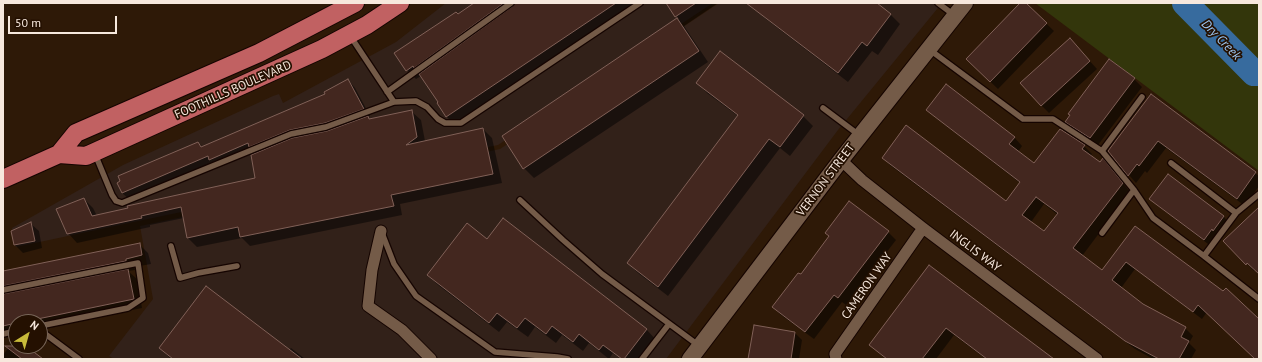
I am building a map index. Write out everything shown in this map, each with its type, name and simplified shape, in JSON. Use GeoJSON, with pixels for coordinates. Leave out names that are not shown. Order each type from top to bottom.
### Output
{"type":"FeatureCollection","features":[{"type":"Feature","properties":{"kind":"main road","name":"FOOTHILLS BOULEVARD"},"geometry":{"type":"LineString","coordinates":[[3,179],[59,154],[76,133],[259,53],[355,3]]}},
{"type":"Feature","properties":{"kind":"main road","name":"FOOTHILLS BOULEVARD"},"geometry":{"type":"LineString","coordinates":[[59,154],[86,156],[350,35],[400,3]]}},
{"type":"Feature","properties":{"kind":"main road","name":"VERNON STREET"},"geometry":{"type":"LineString","coordinates":[[690,359],[841,160],[965,3]]}},
{"type":"Feature","properties":{"kind":"street","name":"INGLIS WAY"},"geometry":{"type":"LineString","coordinates":[[841,160],[862,180],[923,228],[1097,359]]}},
{"type":"Feature","properties":{"kind":"street","name":"CAMERON WAY"},"geometry":{"type":"LineString","coordinates":[[836,359],[835,354],[923,228]]}},
{"type":"Feature","properties":{"kind":"street"},"geometry":{"type":"LineString","coordinates":[[381,231],[372,270],[368,306],[402,330],[431,359]]}},
{"type":"Feature","properties":{"kind":"lane"},"geometry":{"type":"LineString","coordinates":[[387,92],[511,3]]}},
{"type":"Feature","properties":{"kind":"lane"},"geometry":{"type":"LineString","coordinates":[[94,152],[112,195],[116,201],[122,203],[291,134],[326,128],[394,102],[416,101],[427,107],[438,119],[445,123],[461,123],[640,3]]}},
{"type":"Feature","properties":{"kind":"lane"},"geometry":{"type":"LineString","coordinates":[[938,3],[954,15]]}},
{"type":"Feature","properties":{"kind":"lane"},"geometry":{"type":"LineString","coordinates":[[350,35],[394,102]]}},
{"type":"Feature","properties":{"kind":"lane"},"geometry":{"type":"LineString","coordinates":[[928,49],[1023,119],[1053,119],[1102,150],[1134,190],[1153,218],[1259,298]]}},
{"type":"Feature","properties":{"kind":"lane"},"geometry":{"type":"LineString","coordinates":[[1102,150],[1142,97]]}},
{"type":"Feature","properties":{"kind":"lane"},"geometry":{"type":"LineString","coordinates":[[823,108],[860,136]]}},
{"type":"Feature","properties":{"kind":"lane"},"geometry":{"type":"LineString","coordinates":[[1171,163],[1236,213]]}},
{"type":"Feature","properties":{"kind":"lane"},"geometry":{"type":"LineString","coordinates":[[1102,233],[1134,190]]}},
{"type":"Feature","properties":{"kind":"lane"},"geometry":{"type":"LineString","coordinates":[[1204,256],[1236,213],[1259,194]]}},
{"type":"Feature","properties":{"kind":"lane"},"geometry":{"type":"LineString","coordinates":[[520,200],[602,274],[699,346]]}},
{"type":"Feature","properties":{"kind":"lane"},"geometry":{"type":"LineString","coordinates":[[381,231],[394,264],[416,296],[495,352],[568,359]]}},
{"type":"Feature","properties":{"kind":"lane"},"geometry":{"type":"LineString","coordinates":[[171,246],[180,278],[237,266]]}},
{"type":"Feature","properties":{"kind":"lane"},"geometry":{"type":"LineString","coordinates":[[3,290],[138,263],[143,298],[128,308],[48,324]]}},
{"type":"Feature","properties":{"kind":"lane"},"geometry":{"type":"LineString","coordinates":[[642,359],[669,324]]}},
{"type":"Feature","properties":{"kind":"lane"},"geometry":{"type":"LineString","coordinates":[[48,336],[79,359]]}},
{"type":"Feature","properties":{"kind":"shaded area"},"geometry":{"type":"Polygon","coordinates":[[[446,3],[713,3],[498,145],[16,247],[12,228],[123,165],[273,96],[279,94],[283,103],[396,42],[446,3]]]}},
{"type":"Feature","properties":{"kind":"shaded area"},"geometry":{"type":"Polygon","coordinates":[[[719,3],[942,3],[838,130],[666,359],[114,359],[109,356],[153,299],[140,226],[500,149],[719,3]]]}},
{"type":"Feature","properties":{"kind":"green space"},"geometry":{"type":"Polygon","coordinates":[[[1035,3],[1259,3],[1259,171],[1035,3]]]}},
{"type":"Feature","properties":{"kind":"building"},"geometry":{"type":"Polygon","coordinates":[[[474,3],[504,3],[414,68],[413,66],[406,71],[394,53],[456,12],[458,14],[474,3]]]}},
{"type":"Feature","properties":{"kind":"building"},"geometry":{"type":"Polygon","coordinates":[[[515,3],[616,3],[446,117],[437,103],[438,102],[419,74],[513,6],[515,3]]]}},
{"type":"Feature","properties":{"kind":"building"},"geometry":{"type":"Polygon","coordinates":[[[666,3],[696,3],[675,17],[666,3]]]}},
{"type":"Feature","properties":{"kind":"building"},"geometry":{"type":"Polygon","coordinates":[[[746,3],[877,3],[891,14],[867,46],[862,42],[838,73],[746,3]]]}},
{"type":"Feature","properties":{"kind":"building"},"geometry":{"type":"Polygon","coordinates":[[[1020,3],[1026,3],[1047,23],[990,82],[966,59],[1020,3]]]}},
{"type":"Feature","properties":{"kind":"building"},"geometry":{"type":"Polygon","coordinates":[[[677,18],[699,51],[523,169],[502,136],[677,18]]]}},
{"type":"Feature","properties":{"kind":"building"},"geometry":{"type":"Polygon","coordinates":[[[1070,38],[1090,61],[1041,106],[1020,83],[1070,38]]]}},
{"type":"Feature","properties":{"kind":"building"},"geometry":{"type":"Polygon","coordinates":[[[720,51],[804,115],[780,147],[769,139],[658,287],[627,263],[738,115],[696,83],[720,51]]]}},
{"type":"Feature","properties":{"kind":"building"},"geometry":{"type":"Polygon","coordinates":[[[1109,59],[1135,78],[1090,138],[1065,122],[1070,115],[1068,114],[1109,59]]]}},
{"type":"Feature","properties":{"kind":"building"},"geometry":{"type":"Polygon","coordinates":[[[348,79],[364,109],[325,123],[290,130],[249,147],[248,143],[209,160],[208,156],[122,193],[117,183],[120,181],[118,176],[198,142],[201,147],[325,94],[324,92],[348,79]]]}},
{"type":"Feature","properties":{"kind":"building"},"geometry":{"type":"Polygon","coordinates":[[[946,84],[1015,137],[1009,144],[1034,163],[1060,129],[1085,145],[1082,149],[1100,162],[1103,158],[1123,183],[1073,248],[1102,270],[1135,226],[1223,291],[1226,288],[1259,319],[1259,359],[1255,359],[1198,305],[1193,312],[1126,262],[1112,280],[1143,304],[1186,327],[1181,337],[1189,341],[1179,359],[1159,359],[1125,341],[882,158],[906,125],[1006,201],[1020,182],[926,110],[946,84]],[[1036,197],[1022,215],[1044,231],[1058,213],[1036,197]]]}},
{"type":"Feature","properties":{"kind":"building"},"geometry":{"type":"Polygon","coordinates":[[[1151,94],[1256,172],[1237,199],[1158,141],[1139,166],[1137,164],[1128,176],[1108,151],[1151,94]]]}},
{"type":"Feature","properties":{"kind":"building"},"geometry":{"type":"Polygon","coordinates":[[[412,110],[417,137],[406,145],[483,128],[493,174],[391,195],[394,206],[240,237],[238,227],[187,238],[181,207],[141,216],[142,218],[67,234],[56,209],[84,198],[92,216],[128,208],[127,206],[255,178],[251,155],[292,138],[327,131],[368,116],[369,119],[412,110]]]}},
{"type":"Feature","properties":{"kind":"building"},"geometry":{"type":"Polygon","coordinates":[[[1168,174],[1224,216],[1204,240],[1149,199],[1168,174]]]}},
{"type":"Feature","properties":{"kind":"building"},"geometry":{"type":"Polygon","coordinates":[[[849,201],[889,231],[838,298],[834,295],[805,332],[772,307],[798,273],[801,274],[829,236],[825,233],[849,201]]]}},
{"type":"Feature","properties":{"kind":"building"},"geometry":{"type":"Polygon","coordinates":[[[1259,207],[1259,274],[1247,263],[1246,265],[1223,241],[1259,207]]]}},
{"type":"Feature","properties":{"kind":"building"},"geometry":{"type":"Polygon","coordinates":[[[503,218],[647,329],[624,359],[603,345],[599,350],[579,334],[573,342],[552,326],[546,334],[525,318],[517,328],[497,313],[489,323],[427,275],[467,223],[487,239],[503,218]]]}},
{"type":"Feature","properties":{"kind":"building"},"geometry":{"type":"Polygon","coordinates":[[[31,222],[35,241],[14,245],[11,231],[31,222]]]}},
{"type":"Feature","properties":{"kind":"building"},"geometry":{"type":"Polygon","coordinates":[[[140,243],[142,255],[126,259],[126,261],[3,286],[3,271],[140,243]]]}},
{"type":"Feature","properties":{"kind":"building"},"geometry":{"type":"Polygon","coordinates":[[[929,265],[1054,359],[987,359],[946,328],[922,359],[887,359],[869,345],[929,265]]]}},
{"type":"Feature","properties":{"kind":"building"},"geometry":{"type":"Polygon","coordinates":[[[128,269],[134,299],[48,317],[48,314],[8,314],[8,325],[3,326],[3,294],[128,269]]]}},
{"type":"Feature","properties":{"kind":"building"},"geometry":{"type":"Polygon","coordinates":[[[206,286],[302,359],[173,359],[159,348],[206,286]]]}},
{"type":"Feature","properties":{"kind":"building"},"geometry":{"type":"Polygon","coordinates":[[[754,325],[795,332],[791,359],[748,359],[754,325]]]}},
{"type":"Feature","properties":{"kind":"building"},"geometry":{"type":"Polygon","coordinates":[[[15,354],[36,354],[43,359],[22,359],[15,354]]]}},
{"type":"Feature","properties":{"kind":"waterway","name":"Dry Creek"},"geometry":{"type":"LineString","coordinates":[[1185,3],[1254,73],[1259,73]]}}]}
